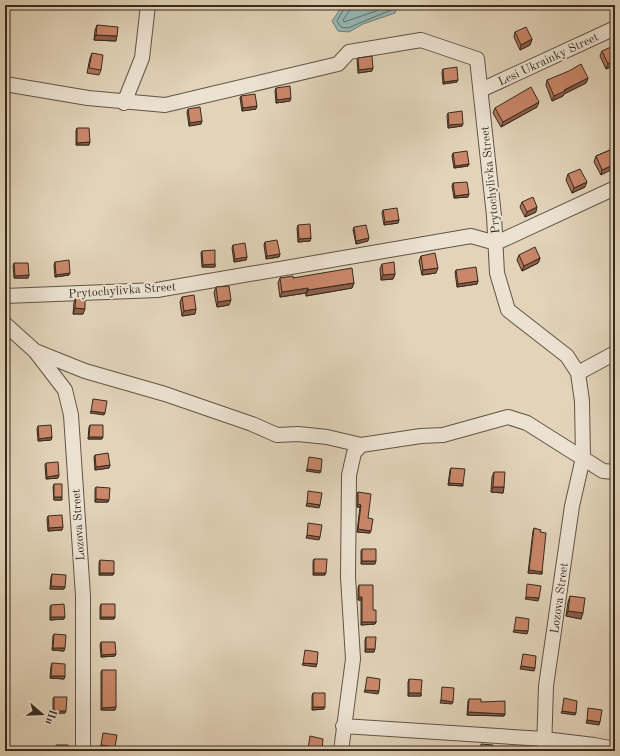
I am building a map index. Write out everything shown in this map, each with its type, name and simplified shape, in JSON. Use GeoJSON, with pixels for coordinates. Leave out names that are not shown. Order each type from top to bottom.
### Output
{"type":"FeatureCollection","features":[{"type":"Feature","properties":{"kind":"street"},"geometry":{"type":"LineString","coordinates":[[124,103],[142,58],[148,5]]}},
{"type":"Feature","properties":{"kind":"street","name":"Lesi Ukrainky Street"},"geometry":{"type":"LineString","coordinates":[[480,90],[615,28]]}},
{"type":"Feature","properties":{"kind":"street","name":"Prytochylivka Street"},"geometry":{"type":"LineString","coordinates":[[5,84],[124,103],[165,105],[338,64],[349,52],[421,40],[477,59],[496,243],[471,236],[157,290],[5,296]]}},
{"type":"Feature","properties":{"kind":"street"},"geometry":{"type":"LineString","coordinates":[[615,188],[496,243],[497,273],[508,310],[567,356],[578,373],[615,353]]}},
{"type":"Feature","properties":{"kind":"street","name":"Lozova Street"},"geometry":{"type":"LineString","coordinates":[[5,324],[35,350],[65,390],[71,415],[83,596],[83,751]]}},
{"type":"Feature","properties":{"kind":"street"},"geometry":{"type":"LineString","coordinates":[[35,350],[85,371],[165,394],[252,424],[277,435],[298,434],[327,437],[360,445],[421,436],[443,435],[508,417],[527,423],[603,471],[615,472]]}},
{"type":"Feature","properties":{"kind":"street"},"geometry":{"type":"LineString","coordinates":[[65,390],[78,373],[85,371]]}},
{"type":"Feature","properties":{"kind":"street","name":"Lozova Street"},"geometry":{"type":"LineString","coordinates":[[544,745],[546,686],[572,506],[583,458],[582,401],[578,373]]}},
{"type":"Feature","properties":{"kind":"street"},"geometry":{"type":"LineString","coordinates":[[341,751],[343,726],[353,659],[348,577],[349,475],[354,453],[360,445]]}},
{"type":"Feature","properties":{"kind":"street"},"geometry":{"type":"LineString","coordinates":[[343,726],[544,745],[594,744],[615,749]]}},
{"type":"Feature","properties":{"kind":"water"},"geometry":{"type":"Polygon","coordinates":[[[343,5],[398,5],[395,13],[363,24],[349,32],[338,31],[332,21],[343,5]]]}},
{"type":"Feature","properties":{"kind":"building"},"geometry":{"type":"Polygon","coordinates":[[[97,25],[118,27],[117,36],[96,35],[97,25]]]}},
{"type":"Feature","properties":{"kind":"building"},"geometry":{"type":"Polygon","coordinates":[[[526,27],[532,39],[521,45],[515,32],[526,27]]]}},
{"type":"Feature","properties":{"kind":"building"},"geometry":{"type":"Polygon","coordinates":[[[611,47],[615,55],[615,60],[608,64],[602,51],[611,47]]]}},
{"type":"Feature","properties":{"kind":"building"},"geometry":{"type":"Polygon","coordinates":[[[92,53],[103,55],[101,70],[89,68],[92,53]]]}},
{"type":"Feature","properties":{"kind":"building"},"geometry":{"type":"Polygon","coordinates":[[[372,56],[373,68],[359,70],[358,58],[372,56]]]}},
{"type":"Feature","properties":{"kind":"building"},"geometry":{"type":"Polygon","coordinates":[[[581,64],[588,78],[554,96],[547,80],[569,71],[581,64]]]}},
{"type":"Feature","properties":{"kind":"building"},"geometry":{"type":"Polygon","coordinates":[[[457,67],[458,80],[444,82],[443,69],[457,67]]]}},
{"type":"Feature","properties":{"kind":"building"},"geometry":{"type":"Polygon","coordinates":[[[290,86],[291,98],[277,100],[276,88],[290,86]]]}},
{"type":"Feature","properties":{"kind":"building"},"geometry":{"type":"Polygon","coordinates":[[[531,87],[539,102],[503,122],[495,108],[531,87]]]}},
{"type":"Feature","properties":{"kind":"building"},"geometry":{"type":"Polygon","coordinates":[[[255,94],[257,106],[243,108],[241,96],[255,94]]]}},
{"type":"Feature","properties":{"kind":"building"},"geometry":{"type":"Polygon","coordinates":[[[200,107],[202,121],[190,123],[188,109],[200,107]]]}},
{"type":"Feature","properties":{"kind":"building"},"geometry":{"type":"Polygon","coordinates":[[[462,111],[463,124],[449,125],[448,113],[462,111]]]}},
{"type":"Feature","properties":{"kind":"building"},"geometry":{"type":"Polygon","coordinates":[[[77,128],[89,128],[90,142],[77,143],[77,128]]]}},
{"type":"Feature","properties":{"kind":"building"},"geometry":{"type":"Polygon","coordinates":[[[615,148],[615,164],[602,170],[596,156],[615,148]]]}},
{"type":"Feature","properties":{"kind":"building"},"geometry":{"type":"Polygon","coordinates":[[[467,151],[469,164],[455,166],[453,153],[467,151]]]}},
{"type":"Feature","properties":{"kind":"building"},"geometry":{"type":"Polygon","coordinates":[[[580,169],[587,182],[574,188],[568,174],[580,169]]]}},
{"type":"Feature","properties":{"kind":"building"},"geometry":{"type":"Polygon","coordinates":[[[467,182],[469,194],[455,196],[453,183],[467,182]]]}},
{"type":"Feature","properties":{"kind":"building"},"geometry":{"type":"Polygon","coordinates":[[[533,197],[537,207],[527,212],[522,202],[533,197]]]}},
{"type":"Feature","properties":{"kind":"building"},"geometry":{"type":"Polygon","coordinates":[[[397,208],[399,220],[385,222],[383,210],[397,208]]]}},
{"type":"Feature","properties":{"kind":"building"},"geometry":{"type":"Polygon","coordinates":[[[310,224],[311,238],[299,239],[298,225],[310,224]]]}},
{"type":"Feature","properties":{"kind":"building"},"geometry":{"type":"Polygon","coordinates":[[[366,225],[369,238],[356,241],[354,227],[366,225]]]}},
{"type":"Feature","properties":{"kind":"building"},"geometry":{"type":"Polygon","coordinates":[[[277,240],[280,254],[267,256],[265,242],[277,240]]]}},
{"type":"Feature","properties":{"kind":"building"},"geometry":{"type":"Polygon","coordinates":[[[245,243],[247,257],[235,259],[233,245],[245,243]]]}},
{"type":"Feature","properties":{"kind":"building"},"geometry":{"type":"Polygon","coordinates":[[[535,247],[540,258],[524,266],[519,255],[535,247]]]}},
{"type":"Feature","properties":{"kind":"building"},"geometry":{"type":"Polygon","coordinates":[[[215,250],[215,264],[203,265],[202,251],[215,250]]]}},
{"type":"Feature","properties":{"kind":"building"},"geometry":{"type":"Polygon","coordinates":[[[435,253],[438,268],[423,270],[421,256],[435,253]]]}},
{"type":"Feature","properties":{"kind":"building"},"geometry":{"type":"Polygon","coordinates":[[[69,260],[70,273],[56,275],[55,262],[69,260]]]}},
{"type":"Feature","properties":{"kind":"building"},"geometry":{"type":"Polygon","coordinates":[[[394,262],[395,274],[383,275],[382,264],[394,262]]]}},
{"type":"Feature","properties":{"kind":"building"},"geometry":{"type":"Polygon","coordinates":[[[14,263],[28,263],[29,275],[15,276],[14,263]]]}},
{"type":"Feature","properties":{"kind":"building"},"geometry":{"type":"Polygon","coordinates":[[[476,267],[478,281],[458,284],[456,270],[476,267]]]}},
{"type":"Feature","properties":{"kind":"building"},"geometry":{"type":"Polygon","coordinates":[[[352,268],[354,283],[308,290],[308,288],[282,292],[280,278],[293,276],[293,278],[352,268]]]}},
{"type":"Feature","properties":{"kind":"building"},"geometry":{"type":"Polygon","coordinates":[[[229,286],[231,300],[218,302],[216,287],[229,286]]]}},
{"type":"Feature","properties":{"kind":"building"},"geometry":{"type":"Polygon","coordinates":[[[194,295],[196,309],[184,311],[182,297],[194,295]]]}},
{"type":"Feature","properties":{"kind":"building"},"geometry":{"type":"Polygon","coordinates":[[[85,296],[85,309],[75,308],[76,297],[85,296]]]}},
{"type":"Feature","properties":{"kind":"building"},"geometry":{"type":"Polygon","coordinates":[[[93,399],[107,401],[105,413],[91,411],[93,399]]]}},
{"type":"Feature","properties":{"kind":"building"},"geometry":{"type":"Polygon","coordinates":[[[51,425],[52,437],[39,439],[38,426],[51,425]]]}},
{"type":"Feature","properties":{"kind":"building"},"geometry":{"type":"Polygon","coordinates":[[[90,425],[103,425],[103,437],[89,437],[90,425]]]}},
{"type":"Feature","properties":{"kind":"building"},"geometry":{"type":"Polygon","coordinates":[[[108,453],[110,465],[96,467],[95,455],[108,453]]]}},
{"type":"Feature","properties":{"kind":"building"},"geometry":{"type":"Polygon","coordinates":[[[309,457],[322,459],[321,471],[307,469],[309,457]]]}},
{"type":"Feature","properties":{"kind":"building"},"geometry":{"type":"Polygon","coordinates":[[[58,462],[59,475],[47,477],[46,463],[58,462]]]}},
{"type":"Feature","properties":{"kind":"building"},"geometry":{"type":"Polygon","coordinates":[[[451,468],[465,469],[463,484],[449,483],[451,468]]]}},
{"type":"Feature","properties":{"kind":"building"},"geometry":{"type":"Polygon","coordinates":[[[494,472],[505,472],[504,487],[493,487],[494,472]]]}},
{"type":"Feature","properties":{"kind":"building"},"geometry":{"type":"Polygon","coordinates":[[[54,484],[62,484],[62,497],[54,497],[54,484]]]}},
{"type":"Feature","properties":{"kind":"building"},"geometry":{"type":"Polygon","coordinates":[[[96,487],[110,488],[109,500],[96,499],[96,487]]]}},
{"type":"Feature","properties":{"kind":"building"},"geometry":{"type":"Polygon","coordinates":[[[308,491],[322,493],[320,505],[307,503],[308,491]]]}},
{"type":"Feature","properties":{"kind":"building"},"geometry":{"type":"Polygon","coordinates":[[[358,492],[371,494],[368,518],[373,519],[371,531],[358,529],[361,505],[358,504],[358,492]]]}},
{"type":"Feature","properties":{"kind":"building"},"geometry":{"type":"Polygon","coordinates":[[[62,515],[63,527],[49,528],[48,516],[62,515]]]}},
{"type":"Feature","properties":{"kind":"building"},"geometry":{"type":"Polygon","coordinates":[[[308,523],[322,525],[320,537],[307,535],[308,523]]]}},
{"type":"Feature","properties":{"kind":"building"},"geometry":{"type":"Polygon","coordinates":[[[534,528],[541,530],[540,532],[546,533],[542,572],[529,570],[534,528]]]}},
{"type":"Feature","properties":{"kind":"building"},"geometry":{"type":"Polygon","coordinates":[[[362,549],[376,549],[376,561],[362,561],[362,549]]]}},
{"type":"Feature","properties":{"kind":"building"},"geometry":{"type":"Polygon","coordinates":[[[314,559],[327,559],[326,573],[314,573],[314,559]]]}},
{"type":"Feature","properties":{"kind":"building"},"geometry":{"type":"Polygon","coordinates":[[[100,560],[114,561],[114,573],[100,573],[100,560]]]}},
{"type":"Feature","properties":{"kind":"building"},"geometry":{"type":"Polygon","coordinates":[[[52,574],[66,575],[65,587],[51,586],[52,574]]]}},
{"type":"Feature","properties":{"kind":"building"},"geometry":{"type":"Polygon","coordinates":[[[527,584],[541,586],[539,598],[526,597],[527,584]]]}},
{"type":"Feature","properties":{"kind":"building"},"geometry":{"type":"Polygon","coordinates":[[[359,585],[373,585],[373,610],[376,610],[376,622],[362,622],[362,597],[359,597],[359,585]]]}},
{"type":"Feature","properties":{"kind":"building"},"geometry":{"type":"Polygon","coordinates":[[[570,596],[585,598],[583,613],[568,611],[570,596]]]}},
{"type":"Feature","properties":{"kind":"building"},"geometry":{"type":"Polygon","coordinates":[[[64,604],[65,617],[51,617],[51,605],[64,604]]]}},
{"type":"Feature","properties":{"kind":"building"},"geometry":{"type":"Polygon","coordinates":[[[101,604],[115,604],[115,617],[101,617],[101,604]]]}},
{"type":"Feature","properties":{"kind":"building"},"geometry":{"type":"Polygon","coordinates":[[[516,617],[529,619],[528,631],[514,630],[516,617]]]}},
{"type":"Feature","properties":{"kind":"building"},"geometry":{"type":"Polygon","coordinates":[[[54,634],[66,635],[65,648],[53,648],[54,634]]]}},
{"type":"Feature","properties":{"kind":"building"},"geometry":{"type":"Polygon","coordinates":[[[366,637],[376,637],[375,649],[366,649],[366,637]]]}},
{"type":"Feature","properties":{"kind":"building"},"geometry":{"type":"Polygon","coordinates":[[[101,642],[115,642],[116,654],[102,655],[101,642]]]}},
{"type":"Feature","properties":{"kind":"building"},"geometry":{"type":"Polygon","coordinates":[[[305,650],[318,652],[317,664],[303,663],[305,650]]]}},
{"type":"Feature","properties":{"kind":"building"},"geometry":{"type":"Polygon","coordinates":[[[523,654],[536,656],[535,668],[521,666],[523,654]]]}},
{"type":"Feature","properties":{"kind":"building"},"geometry":{"type":"Polygon","coordinates":[[[52,663],[65,664],[65,676],[51,676],[52,663]]]}},
{"type":"Feature","properties":{"kind":"building"},"geometry":{"type":"Polygon","coordinates":[[[102,670],[116,670],[116,707],[102,708],[102,670]]]}},
{"type":"Feature","properties":{"kind":"building"},"geometry":{"type":"Polygon","coordinates":[[[367,677],[380,679],[379,691],[365,690],[367,677]]]}},
{"type":"Feature","properties":{"kind":"building"},"geometry":{"type":"Polygon","coordinates":[[[409,679],[422,680],[421,693],[409,693],[409,679]]]}},
{"type":"Feature","properties":{"kind":"building"},"geometry":{"type":"Polygon","coordinates":[[[442,687],[454,688],[453,702],[441,700],[442,687]]]}},
{"type":"Feature","properties":{"kind":"building"},"geometry":{"type":"Polygon","coordinates":[[[313,693],[325,693],[325,707],[313,707],[313,693]]]}},
{"type":"Feature","properties":{"kind":"building"},"geometry":{"type":"Polygon","coordinates":[[[54,697],[67,697],[66,711],[54,711],[54,697]]]}},
{"type":"Feature","properties":{"kind":"building"},"geometry":{"type":"Polygon","coordinates":[[[564,698],[577,701],[576,713],[562,711],[564,698]]]}},
{"type":"Feature","properties":{"kind":"building"},"geometry":{"type":"Polygon","coordinates":[[[469,699],[481,699],[481,702],[505,701],[505,714],[468,712],[469,699]]]}},
{"type":"Feature","properties":{"kind":"building"},"geometry":{"type":"Polygon","coordinates":[[[588,708],[602,710],[600,722],[587,720],[588,708]]]}},
{"type":"Feature","properties":{"kind":"building"},"geometry":{"type":"Polygon","coordinates":[[[103,733],[117,735],[115,747],[101,745],[103,733]]]}},
{"type":"Feature","properties":{"kind":"building"},"geometry":{"type":"Polygon","coordinates":[[[310,736],[323,739],[322,751],[308,749],[310,736]]]}},
{"type":"Feature","properties":{"kind":"building"},"geometry":{"type":"Polygon","coordinates":[[[481,744],[493,745],[493,751],[481,751],[481,744]]]}},
{"type":"Feature","properties":{"kind":"building"},"geometry":{"type":"Polygon","coordinates":[[[56,745],[68,745],[68,751],[56,751],[56,745]]]}}]}
